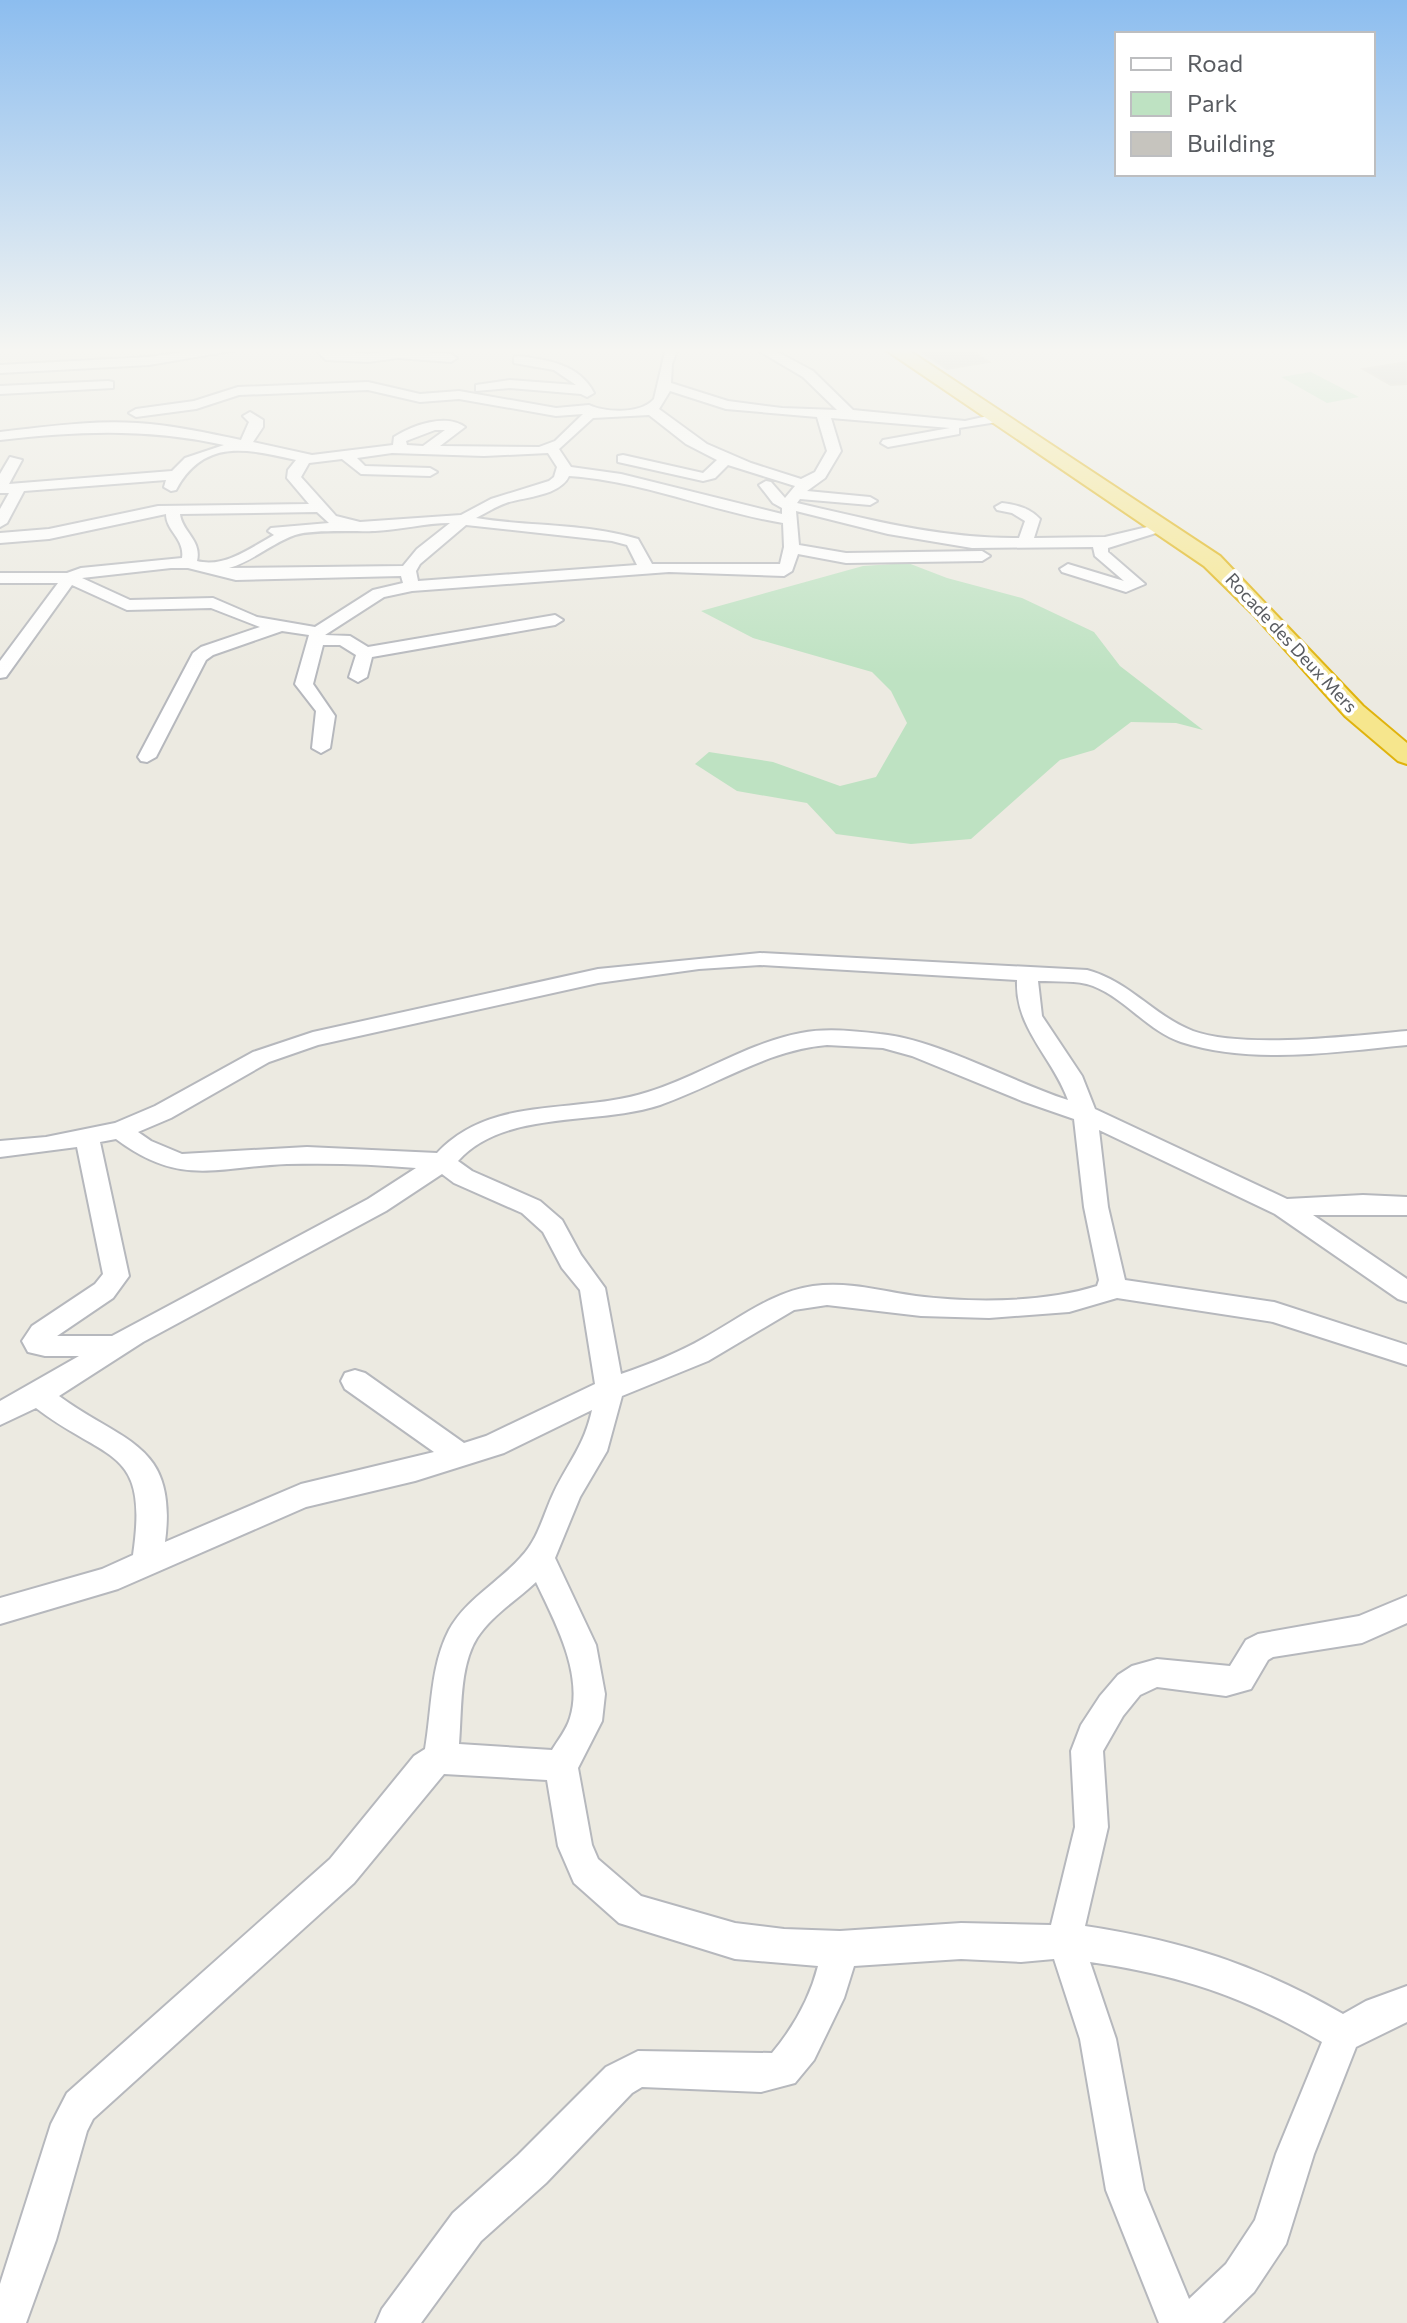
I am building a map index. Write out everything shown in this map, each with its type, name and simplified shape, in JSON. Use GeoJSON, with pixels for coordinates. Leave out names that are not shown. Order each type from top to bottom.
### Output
{"type":"FeatureCollection","features":[{"type":"Feature","properties":{"kind":"highway","name":"Rocade des Deux Mers"},"geometry":{"type":"LineString","coordinates":[[1055,456],[1212,561],[1237,583],[1351,710],[1407,756]]}},
{"type":"Feature","properties":{"kind":"street"},"geometry":{"type":"LineString","coordinates":[[15,460],[0,488],[173,475],[200,456]]}},
{"type":"Feature","properties":{"kind":"street"},"geometry":{"type":"LineString","coordinates":[[298,456],[327,456]]}},
{"type":"Feature","properties":{"kind":"street"},"geometry":{"type":"LineString","coordinates":[[347,456],[361,470],[430,472]]}},
{"type":"Feature","properties":{"kind":"street"},"geometry":{"type":"LineString","coordinates":[[556,456],[564,471]]}},
{"type":"Feature","properties":{"kind":"street"},"geometry":{"type":"LineString","coordinates":[[724,456],[778,478],[795,501],[838,537],[891,558],[979,557],[985,554],[986,543]]}},
{"type":"Feature","properties":{"kind":"street"},"geometry":{"type":"LineString","coordinates":[[0,578],[69,578],[146,565],[188,563],[216,571],[410,579],[712,566],[782,572],[788,568],[795,501],[820,475],[831,456]]}},
{"type":"Feature","properties":{"kind":"street"},"geometry":{"type":"LineString","coordinates":[[305,458],[295,470],[294,478],[333,520],[344,524]]}},
{"type":"Feature","properties":{"kind":"street"},"geometry":{"type":"LineString","coordinates":[[623,459],[703,477],[710,475],[727,458]]}},
{"type":"Feature","properties":{"kind":"street"},"geometry":{"type":"LineString","coordinates":[[564,471],[607,474],[705,503],[870,501]]}},
{"type":"Feature","properties":{"kind":"street"},"geometry":{"type":"LineString","coordinates":[[410,579],[415,558],[465,521],[495,502],[558,482],[564,471]]}},
{"type":"Feature","properties":{"kind":"street"},"geometry":{"type":"LineString","coordinates":[[173,475],[166,510],[189,540],[192,556],[188,563]]}},
{"type":"Feature","properties":{"kind":"street"},"geometry":{"type":"LineString","coordinates":[[766,485],[778,500],[795,501]]}},
{"type":"Feature","properties":{"kind":"street"},"geometry":{"type":"LineString","coordinates":[[0,523],[19,488]]}},
{"type":"Feature","properties":{"kind":"street"},"geometry":{"type":"LineString","coordinates":[[1002,507],[1016,509],[1033,519],[1026,537],[1028,542]]}},
{"type":"Feature","properties":{"kind":"street"},"geometry":{"type":"LineString","coordinates":[[0,538],[63,531],[166,510],[321,508]]}},
{"type":"Feature","properties":{"kind":"street"},"geometry":{"type":"LineString","coordinates":[[270,531],[456,518],[564,529],[627,540],[635,543],[647,568]]}},
{"type":"Feature","properties":{"kind":"street"},"geometry":{"type":"LineString","coordinates":[[1094,528],[1110,541]]}},
{"type":"Feature","properties":{"kind":"street"},"geometry":{"type":"LineString","coordinates":[[791,548],[888,529],[986,543],[1110,541],[1164,528]]}},
{"type":"Feature","properties":{"kind":"street"},"geometry":{"type":"LineString","coordinates":[[888,529],[891,558]]}},
{"type":"Feature","properties":{"kind":"street"},"geometry":{"type":"LineString","coordinates":[[216,571],[292,531]]}},
{"type":"Feature","properties":{"kind":"street"},"geometry":{"type":"LineString","coordinates":[[1068,569],[1123,587],[1137,584],[1100,553],[1100,547],[1110,541]]}},
{"type":"Feature","properties":{"kind":"street"},"geometry":{"type":"LineString","coordinates":[[216,571],[232,585],[233,592],[223,606]]}},
{"type":"Feature","properties":{"kind":"street"},"geometry":{"type":"LineString","coordinates":[[69,578],[127,605],[209,603],[223,606],[244,618],[344,640],[365,653],[555,620]]}},
{"type":"Feature","properties":{"kind":"street"},"geometry":{"type":"LineString","coordinates":[[0,673],[69,578]]}},
{"type":"Feature","properties":{"kind":"street"},"geometry":{"type":"LineString","coordinates":[[321,748],[328,719],[326,709],[304,684],[317,636],[379,593],[410,579]]}},
{"type":"Feature","properties":{"kind":"street"},"geometry":{"type":"LineString","coordinates":[[147,757],[199,657],[207,651],[277,627]]}},
{"type":"Feature","properties":{"kind":"street"},"geometry":{"type":"LineString","coordinates":[[358,677],[365,653]]}},
{"type":"Feature","properties":{"kind":"street"},"geometry":{"type":"LineString","coordinates":[[0,1149],[87,1138],[120,1130],[163,1112],[261,1057],[283,1048],[598,976],[699,963],[760,959],[1087,977],[1108,983],[1174,1030],[1212,1043],[1267,1045],[1407,1038]]}},
{"type":"Feature","properties":{"kind":"street"},"geometry":{"type":"LineString","coordinates":[[1028,973],[1027,997],[1031,1016],[1071,1076],[1085,1114],[1096,1207],[1112,1288]]}},
{"type":"Feature","properties":{"kind":"street"},"geometry":{"type":"LineString","coordinates":[[0,1414],[38,1395],[117,1346],[377,1205],[443,1162],[463,1140],[498,1123],[653,1099],[775,1047],[827,1038],[902,1045],[1085,1114],[1284,1208],[1407,1292]]}},
{"type":"Feature","properties":{"kind":"street"},"geometry":{"type":"LineString","coordinates":[[120,1130],[148,1152],[185,1164],[286,1156],[397,1157],[443,1162],[463,1177],[531,1207],[553,1226],[571,1261],[592,1288],[610,1389],[603,1424],[590,1457],[568,1491],[540,1557],[478,1614],[459,1642],[446,1702],[447,1725],[440,1758]]}},
{"type":"Feature","properties":{"kind":"street"},"geometry":{"type":"LineString","coordinates":[[87,1138],[116,1276],[104,1291],[41,1333],[35,1341],[37,1345],[45,1346],[117,1346]]}},
{"type":"Feature","properties":{"kind":"street"},"geometry":{"type":"LineString","coordinates":[[1284,1208],[1363,1204],[1407,1206]]}},
{"type":"Feature","properties":{"kind":"street"},"geometry":{"type":"LineString","coordinates":[[0,1611],[107,1580],[301,1496],[461,1456],[534,1427],[610,1389],[674,1365],[710,1348],[774,1309],[809,1296],[848,1296],[965,1309],[1079,1299],[1103,1294],[1112,1288],[1274,1312],[1407,1355]]}},
{"type":"Feature","properties":{"kind":"street"},"geometry":{"type":"LineString","coordinates":[[355,1381],[461,1456]]}},
{"type":"Feature","properties":{"kind":"street"},"geometry":{"type":"LineString","coordinates":[[38,1395],[60,1413],[128,1450],[145,1471],[155,1503],[147,1564]]}},
{"type":"Feature","properties":{"kind":"street"},"geometry":{"type":"LineString","coordinates":[[540,1557],[581,1645],[589,1694],[586,1721],[561,1766],[570,1822],[586,1871],[631,1911],[735,1941],[840,1949],[961,1941],[1021,1944],[1068,1941],[1195,1965],[1282,1999],[1343,2034]]}},
{"type":"Feature","properties":{"kind":"street"},"geometry":{"type":"LineString","coordinates":[[1179,2323],[1121,2175],[1099,2041],[1068,1941],[1071,1908],[1090,1842],[1093,1809],[1087,1748],[1113,1703],[1129,1685],[1142,1677],[1159,1672],[1185,1673],[1230,1683],[1240,1679],[1257,1650],[1269,1644],[1362,1629],[1407,1609]]}},
{"type":"Feature","properties":{"kind":"street"},"geometry":{"type":"LineString","coordinates":[[6,2323],[36,2240],[70,2124],[80,2106],[342,1871],[426,1767],[440,1758],[561,1766]]}},
{"type":"Feature","properties":{"kind":"street"},"geometry":{"type":"LineString","coordinates":[[396,2323],[467,2227],[532,2169],[619,2080],[638,2069],[761,2074],[782,2070],[801,2047],[826,1997],[840,1949]]}},
{"type":"Feature","properties":{"kind":"street"},"geometry":{"type":"LineString","coordinates":[[1193,2323],[1240,2278],[1272,2230],[1295,2154],[1343,2034],[1379,2014],[1407,2004]]}},
{"type":"Feature","properties":{"kind":"green space"},"geometry":{"type":"Polygon","coordinates":[[[908,563],[947,578],[1022,598],[1094,632],[1120,666],[1203,730],[1176,723],[1131,722],[1094,750],[1060,760],[971,839],[911,844],[836,834],[807,803],[737,791],[695,764],[709,752],[773,762],[840,786],[876,777],[907,723],[891,691],[872,672],[753,638],[701,611],[863,566],[908,563]]]}}]}
